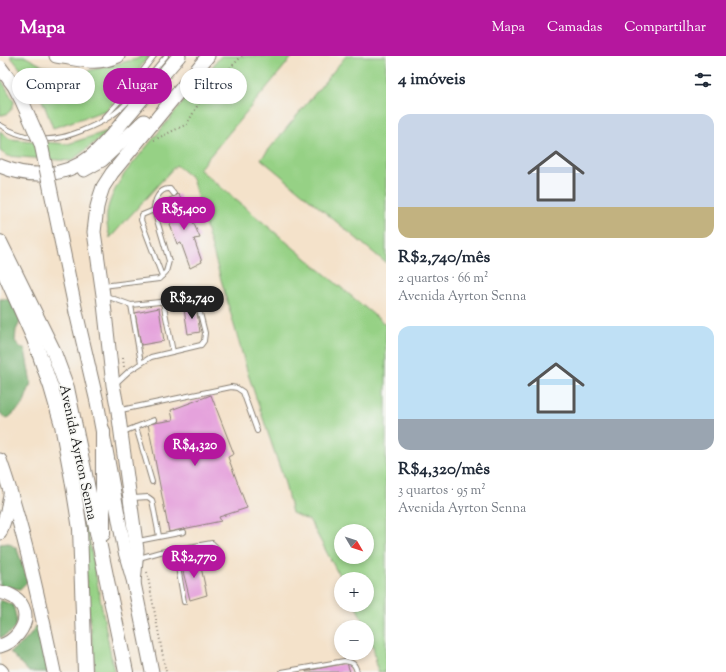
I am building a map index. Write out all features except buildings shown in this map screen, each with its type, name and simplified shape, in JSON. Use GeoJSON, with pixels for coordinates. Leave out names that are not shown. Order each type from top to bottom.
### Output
{"type":"FeatureCollection","features":[{"type":"Feature","properties":{"kind":"highway"},"geometry":{"type":"LineString","coordinates":[[56,56],[90,62],[103,61],[118,56]]}},
{"type":"Feature","properties":{"kind":"highway"},"geometry":{"type":"LineString","coordinates":[[51,174],[78,165],[88,159],[102,146],[179,56]]}},
{"type":"Feature","properties":{"kind":"highway"},"geometry":{"type":"LineString","coordinates":[[0,166],[30,174],[66,175],[92,166],[102,160],[143,121],[174,96],[208,56]]}},
{"type":"Feature","properties":{"kind":"highway","name":"Avenida Ayrton Senna"},"geometry":{"type":"LineString","coordinates":[[0,67],[17,91],[41,144],[76,312],[92,377],[125,552],[134,583],[152,672]]}},
{"type":"Feature","properties":{"kind":"highway","name":"Avenida Ayrton Senna"},"geometry":{"type":"LineString","coordinates":[[134,583],[137,550],[136,541],[113,385],[94,232],[97,207],[103,187],[119,163],[174,96]]}},
{"type":"Feature","properties":{"kind":"highway","name":"Avenida Ayrton Senna"},"geometry":{"type":"LineString","coordinates":[[0,242],[53,350],[67,388],[126,672]]}},
{"type":"Feature","properties":{"kind":"highway","name":"Avenida Ayrton Senna"},"geometry":{"type":"LineString","coordinates":[[0,263],[34,339],[51,387],[62,426],[80,529],[85,672]]}},
{"type":"Feature","properties":{"kind":"highway"},"geometry":{"type":"LineString","coordinates":[[103,431],[103,565]]}},
{"type":"Feature","properties":{"kind":"highway"},"geometry":{"type":"LineString","coordinates":[[0,460],[10,489],[40,602],[54,672]]}},
{"type":"Feature","properties":{"kind":"highway"},"geometry":{"type":"LineString","coordinates":[[0,533],[7,512],[10,489]]}},
{"type":"Feature","properties":{"kind":"highway"},"geometry":{"type":"LineString","coordinates":[[0,592],[6,593],[16,599],[23,608],[25,616],[22,628],[14,638],[0,646]]}},
{"type":"Feature","properties":{"kind":"lane"},"geometry":{"type":"LineString","coordinates":[[102,122],[154,56]]}},
{"type":"Feature","properties":{"kind":"lane"},"geometry":{"type":"LineString","coordinates":[[1,125],[10,131],[24,136],[49,139],[72,134],[102,122],[122,107],[166,56]]}},
{"type":"Feature","properties":{"kind":"lane"},"geometry":{"type":"LineString","coordinates":[[102,291],[159,279],[166,272],[169,261],[154,210],[154,203],[156,197],[166,189],[170,189],[174,194]]}},
{"type":"Feature","properties":{"kind":"lane"},"geometry":{"type":"LineString","coordinates":[[154,210],[142,215],[141,220],[162,276]]}},
{"type":"Feature","properties":{"kind":"lane"},"geometry":{"type":"LineString","coordinates":[[102,291],[131,305],[188,299],[194,300],[198,305],[205,333],[204,341],[201,345],[151,357],[129,371],[113,385]]}},
{"type":"Feature","properties":{"kind":"lane"},"geometry":{"type":"LineString","coordinates":[[163,302],[173,352]]}},
{"type":"Feature","properties":{"kind":"lane"},"geometry":{"type":"LineString","coordinates":[[131,305],[141,363]]}},
{"type":"Feature","properties":{"kind":"lane"},"geometry":{"type":"LineString","coordinates":[[118,411],[231,387],[237,388],[243,392],[258,432]]}},
{"type":"Feature","properties":{"kind":"lane"},"geometry":{"type":"LineString","coordinates":[[121,432],[154,420]]}},
{"type":"Feature","properties":{"kind":"lane"},"geometry":{"type":"LineString","coordinates":[[136,427],[152,482]]}},
{"type":"Feature","properties":{"kind":"lane"},"geometry":{"type":"LineString","coordinates":[[130,499],[151,498],[159,536]]}},
{"type":"Feature","properties":{"kind":"lane"},"geometry":{"type":"LineString","coordinates":[[136,541],[184,532]]}},
{"type":"Feature","properties":{"kind":"lane"},"geometry":{"type":"LineString","coordinates":[[136,559],[212,543],[216,547],[220,557]]}},
{"type":"Feature","properties":{"kind":"lane"},"geometry":{"type":"LineString","coordinates":[[175,550],[184,602]]}},
{"type":"Feature","properties":{"kind":"lane"},"geometry":{"type":"LineString","coordinates":[[282,672],[344,661],[353,663],[357,672]]}},
{"type":"Feature","properties":{"kind":"path"},"geometry":{"type":"LineString","coordinates":[[142,134],[150,142],[187,124],[204,94],[242,56]]}},
{"type":"Feature","properties":{"kind":"green space"},"geometry":{"type":"Polygon","coordinates":[[[10,56],[24,56],[43,66],[56,68],[20,68],[10,56]]]}},
{"type":"Feature","properties":{"kind":"green space"},"geometry":{"type":"Polygon","coordinates":[[[141,56],[149,56],[140,68],[103,68],[103,104],[112,104],[107,110],[53,128],[44,104],[95,104],[95,69],[137,59],[141,56]]]}},
{"type":"Feature","properties":{"kind":"green space"},"geometry":{"type":"Polygon","coordinates":[[[221,56],[293,56],[199,169],[386,325],[386,672],[378,672],[374,651],[374,620],[363,620],[359,612],[374,612],[374,572],[337,572],[310,521],[292,513],[284,480],[248,374],[192,178],[176,165],[110,238],[107,216],[109,203],[125,173],[182,104],[247,104],[247,68],[211,68],[221,56]]]}},
{"type":"Feature","properties":{"kind":"green space"},"geometry":{"type":"Polygon","coordinates":[[[346,56],[386,56],[386,263],[261,159],[346,56]]]}},
{"type":"Feature","properties":{"kind":"green space"},"geometry":{"type":"Polygon","coordinates":[[[0,77],[12,98],[13,104],[10,112],[0,115],[0,77]]]}},
{"type":"Feature","properties":{"kind":"green space"},"geometry":{"type":"Polygon","coordinates":[[[111,130],[71,161],[7,156],[0,151],[0,131],[10,139],[68,144],[111,130]]]}},
{"type":"Feature","properties":{"kind":"green space"},"geometry":{"type":"Polygon","coordinates":[[[0,299],[7,299],[13,302],[20,322],[16,330],[15,341],[25,350],[31,383],[23,405],[7,419],[0,413],[0,299]]]}},
{"type":"Feature","properties":{"kind":"green space"},"geometry":{"type":"Polygon","coordinates":[[[75,464],[114,672],[95,672],[75,464]]]}},
{"type":"Feature","properties":{"kind":"green space"},"geometry":{"type":"Polygon","coordinates":[[[9,543],[17,549],[28,581],[20,589],[0,586],[0,544],[9,543]]]}},
{"type":"Feature","properties":{"kind":"green space"},"geometry":{"type":"Polygon","coordinates":[[[0,600],[13,605],[16,625],[11,632],[0,638],[0,600]]]}},
{"type":"Feature","properties":{"kind":"green space"},"geometry":{"type":"Polygon","coordinates":[[[39,620],[50,672],[29,672],[10,652],[27,639],[39,620]]]}}]}
